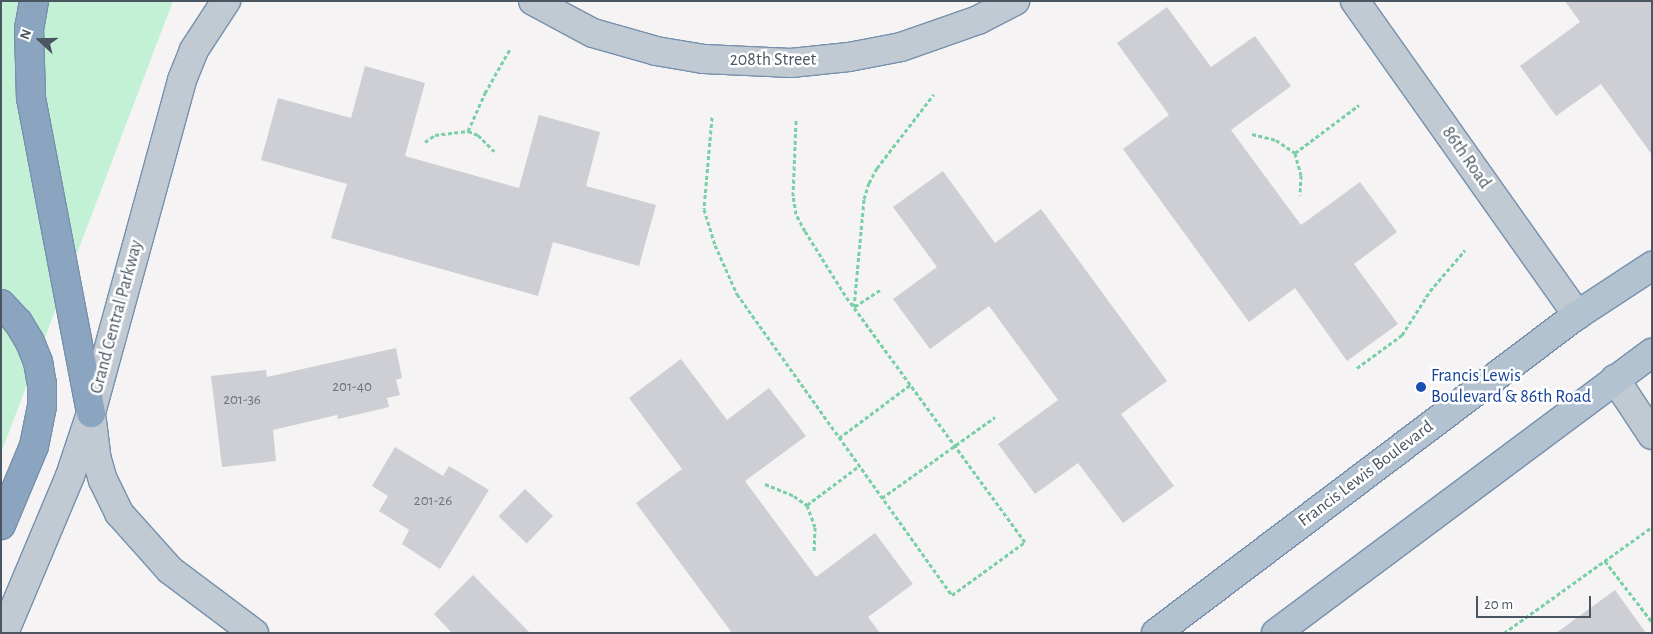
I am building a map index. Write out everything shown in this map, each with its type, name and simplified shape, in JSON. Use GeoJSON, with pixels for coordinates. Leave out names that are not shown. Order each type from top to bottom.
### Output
{"type":"FeatureCollection","features":[{"type":"Feature","properties":{"kind":"highway"},"geometry":{"type":"LineString","coordinates":[[34,1],[29,28],[31,98],[91,413]]}},
{"type":"Feature","properties":{"kind":"highway"},"geometry":{"type":"LineString","coordinates":[[1,304],[18,322],[30,342],[38,362],[42,384],[42,406],[34,446],[1,525]]}},
{"type":"Feature","properties":{"kind":"main road","name":"Francis Lewis Boulevard"},"geometry":{"type":"LineString","coordinates":[[1156,633],[1577,315],[1652,266]]}},
{"type":"Feature","properties":{"kind":"main road"},"geometry":{"type":"LineString","coordinates":[[1276,633],[1615,379],[1652,354]]}},
{"type":"Feature","properties":{"kind":"street","name":"Grand Central Parkway"},"geometry":{"type":"LineString","coordinates":[[4,633],[70,476],[91,413],[182,80],[194,50],[226,1]]}},
{"type":"Feature","properties":{"kind":"street","name":"208th Street"},"geometry":{"type":"LineString","coordinates":[[533,1],[593,33],[656,51],[704,60],[791,63],[850,57],[901,47],[978,20],[1015,1]]}},
{"type":"Feature","properties":{"kind":"street","name":"86th Road"},"geometry":{"type":"LineString","coordinates":[[1355,1],[1577,315]]}},
{"type":"Feature","properties":{"kind":"street"},"geometry":{"type":"LineString","coordinates":[[1615,379],[1652,435]]}},
{"type":"Feature","properties":{"kind":"street"},"geometry":{"type":"LineString","coordinates":[[91,413],[96,456],[103,480],[119,513],[170,570],[254,633]]}},
{"type":"Feature","properties":{"kind":"path"},"geometry":{"type":"LineString","coordinates":[[468,131],[485,93],[510,49]]}},
{"type":"Feature","properties":{"kind":"path"},"geometry":{"type":"LineString","coordinates":[[854,307],[860,216],[869,183],[877,168],[934,94]]}},
{"type":"Feature","properties":{"kind":"path"},"geometry":{"type":"LineString","coordinates":[[1295,152],[1359,105]]}},
{"type":"Feature","properties":{"kind":"path"},"geometry":{"type":"LineString","coordinates":[[712,117],[704,209],[715,246],[737,294],[952,595],[1025,542],[956,444],[854,307],[805,231],[796,214],[793,196],[796,120]]}},
{"type":"Feature","properties":{"kind":"path"},"geometry":{"type":"LineString","coordinates":[[425,142],[435,135],[468,131],[478,136],[494,151]]}},
{"type":"Feature","properties":{"kind":"path"},"geometry":{"type":"LineString","coordinates":[[1252,134],[1276,140],[1295,152],[1300,175],[1300,195]]}},
{"type":"Feature","properties":{"kind":"path"},"geometry":{"type":"LineString","coordinates":[[1357,368],[1402,335],[1430,290],[1466,250]]}},
{"type":"Feature","properties":{"kind":"path"},"geometry":{"type":"LineString","coordinates":[[854,307],[880,290]]}},
{"type":"Feature","properties":{"kind":"path"},"geometry":{"type":"LineString","coordinates":[[839,438],[911,384]]}},
{"type":"Feature","properties":{"kind":"path"},"geometry":{"type":"LineString","coordinates":[[882,498],[995,417]]}},
{"type":"Feature","properties":{"kind":"path"},"geometry":{"type":"LineString","coordinates":[[807,505],[859,466]]}},
{"type":"Feature","properties":{"kind":"path"},"geometry":{"type":"LineString","coordinates":[[765,484],[794,496],[807,505],[815,527],[814,551]]}},
{"type":"Feature","properties":{"kind":"path"},"geometry":{"type":"LineString","coordinates":[[1504,633],[1652,527]]}},
{"type":"Feature","properties":{"kind":"path"},"geometry":{"type":"LineString","coordinates":[[1605,560],[1652,622]]}},
{"type":"Feature","properties":{"kind":"green space"},"geometry":{"type":"Polygon","coordinates":[[[1,1],[173,1],[1,453],[1,1]]]}},
{"type":"Feature","properties":{"kind":"building"},"geometry":{"type":"Polygon","coordinates":[[[1565,1],[1652,1],[1652,155],[1601,84],[1556,116],[1520,66],[1580,22],[1565,1]]]}},
{"type":"Feature","properties":{"kind":"building"},"geometry":{"type":"Polygon","coordinates":[[[1167,7],[1211,67],[1255,36],[1291,86],[1231,130],[1301,225],[1360,182],[1397,232],[1354,264],[1398,324],[1347,361],[1295,288],[1249,322],[1123,149],[1169,115],[1117,43],[1167,7]]]}},
{"type":"Feature","properties":{"kind":"building"},"geometry":{"type":"Polygon","coordinates":[[[365,66],[425,83],[405,156],[519,188],[539,115],[600,132],[586,186],[656,205],[639,266],[553,242],[538,296],[331,238],[347,184],[261,160],[278,98],[351,118],[365,66]]]}},
{"type":"Feature","properties":{"kind":"building"},"geometry":{"type":"Polygon","coordinates":[[[943,171],[995,243],[1041,209],[1167,381],[1121,414],[1174,486],[1123,523],[1078,463],[1035,494],[998,444],[1058,400],[989,306],[930,349],[893,299],[937,267],[893,207],[943,171]]]}},
{"type":"Feature","properties":{"kind":"building"},"geometry":{"type":"Polygon","coordinates":[[[396,348],[402,378],[396,380],[400,395],[387,398],[389,407],[338,419],[337,415],[273,430],[276,461],[222,467],[211,376],[266,370],[267,377],[396,348]]]}},
{"type":"Feature","properties":{"kind":"building"},"geometry":{"type":"Polygon","coordinates":[[[681,359],[727,420],[769,388],[806,436],[745,481],[816,577],[875,533],[913,584],[868,617],[880,633],[732,633],[636,503],[682,469],[629,398],[681,359]]]}},
{"type":"Feature","properties":{"kind":"building"},"geometry":{"type":"Polygon","coordinates":[[[395,447],[443,476],[449,466],[489,490],[440,569],[402,544],[409,530],[379,511],[388,496],[372,486],[395,447]]]}},
{"type":"Feature","properties":{"kind":"building"},"geometry":{"type":"Polygon","coordinates":[[[525,489],[553,516],[527,543],[499,516],[525,489]]]}},
{"type":"Feature","properties":{"kind":"building"},"geometry":{"type":"Polygon","coordinates":[[[473,575],[530,633],[452,633],[434,614],[473,575]]]}},
{"type":"Feature","properties":{"kind":"building"},"geometry":{"type":"Polygon","coordinates":[[[1615,590],[1646,633],[1556,633],[1615,590]]]}},
{"type":"Feature","properties":{"kind":"place","name":"Francis Lewis Boulevard & 86th Road"},"geometry":{"type":"Point","coordinates":[1421,387]}}]}
